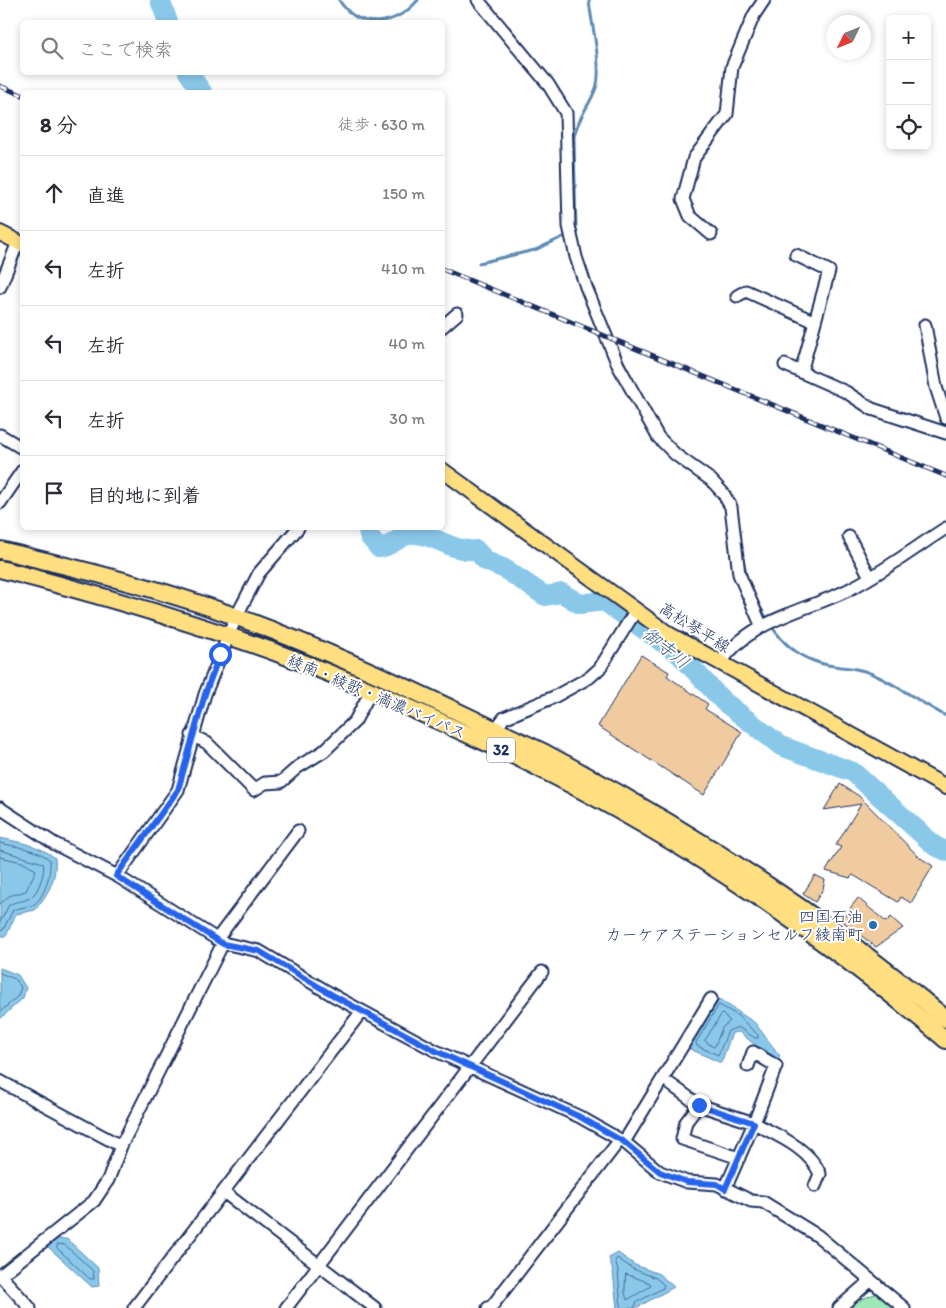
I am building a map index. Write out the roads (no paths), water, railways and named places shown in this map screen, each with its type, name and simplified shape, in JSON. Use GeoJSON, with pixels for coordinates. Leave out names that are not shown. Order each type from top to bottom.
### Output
{"type":"FeatureCollection","features":[{"type":"Feature","properties":{"kind":"highway","name":"綾南・綾歌・満濃バイパス"},"geometry":{"type":"LineString","coordinates":[[0,550],[67,566],[210,607],[398,683],[543,752],[620,795],[756,878],[904,985],[946,1019]]}},
{"type":"Feature","properties":{"kind":"highway","name":"綾南・綾歌・満濃バイパス"},"geometry":{"type":"LineString","coordinates":[[0,569],[63,585],[227,636],[371,691],[537,766],[614,808],[689,853],[811,935],[896,998],[946,1040]]}},
{"type":"Feature","properties":{"kind":"main road"},"geometry":{"type":"LineString","coordinates":[[0,233],[20,243]]}},
{"type":"Feature","properties":{"kind":"main road","name":"高松琴平線"},"geometry":{"type":"LineString","coordinates":[[445,472],[632,616],[946,787]]}},
{"type":"Feature","properties":{"kind":"street"},"geometry":{"type":"LineString","coordinates":[[478,0],[548,84],[566,113],[569,226],[576,257],[586,287],[618,365],[658,437],[676,455],[711,480],[731,507],[739,574],[767,625]]}},
{"type":"Feature","properties":{"kind":"street"},"geometry":{"type":"LineString","coordinates":[[711,234],[690,216],[683,200],[694,158],[727,114],[732,66],[754,15],[764,0]]}},
{"type":"Feature","properties":{"kind":"street"},"geometry":{"type":"LineString","coordinates":[[0,287],[2,274],[20,243]]}},
{"type":"Feature","properties":{"kind":"street"},"geometry":{"type":"LineString","coordinates":[[796,255],[829,271],[813,321],[800,372]]}},
{"type":"Feature","properties":{"kind":"street"},"geometry":{"type":"LineString","coordinates":[[737,296],[746,291],[813,321]]}},
{"type":"Feature","properties":{"kind":"street"},"geometry":{"type":"LineString","coordinates":[[445,324],[457,314]]}},
{"type":"Feature","properties":{"kind":"street"},"geometry":{"type":"LineString","coordinates":[[925,325],[936,387],[946,418]]}},
{"type":"Feature","properties":{"kind":"street"},"geometry":{"type":"LineString","coordinates":[[785,365],[846,392],[872,409],[946,432]]}},
{"type":"Feature","properties":{"kind":"street"},"geometry":{"type":"LineString","coordinates":[[0,435],[20,447]]}},
{"type":"Feature","properties":{"kind":"street"},"geometry":{"type":"LineString","coordinates":[[0,503],[20,474]]}},
{"type":"Feature","properties":{"kind":"street"},"geometry":{"type":"LineString","coordinates":[[720,664],[739,640],[767,625],[846,590],[870,577],[946,528]]}},
{"type":"Feature","properties":{"kind":"street"},"geometry":{"type":"LineString","coordinates":[[116,876],[178,790],[205,694],[227,636],[259,573],[296,530]]}},
{"type":"Feature","properties":{"kind":"street"},"geometry":{"type":"LineString","coordinates":[[849,537],[870,577]]}},
{"type":"Feature","properties":{"kind":"street"},"geometry":{"type":"LineString","coordinates":[[495,730],[504,718],[554,697],[590,677],[600,668],[632,616]]}},
{"type":"Feature","properties":{"kind":"street"},"geometry":{"type":"LineString","coordinates":[[192,735],[207,743],[254,790],[265,784],[281,782],[298,767],[324,751],[355,721],[371,691]]}},
{"type":"Feature","properties":{"kind":"street"},"geometry":{"type":"LineString","coordinates":[[0,808],[55,844],[116,876],[220,941],[259,951],[362,1011],[469,1067],[580,1117],[621,1141],[660,1172],[687,1182],[717,1184],[751,1200],[763,1202],[818,1236],[904,1308]]}},
{"type":"Feature","properties":{"kind":"street"},"geometry":{"type":"LineString","coordinates":[[30,1308],[0,1275],[94,1201],[108,1180],[121,1146],[220,941],[298,831]]}},
{"type":"Feature","properties":{"kind":"street"},"geometry":{"type":"LineString","coordinates":[[286,1308],[542,972]]}},
{"type":"Feature","properties":{"kind":"street"},"geometry":{"type":"LineString","coordinates":[[488,1308],[492,1306],[514,1280],[621,1141],[711,999]]}},
{"type":"Feature","properties":{"kind":"street"},"geometry":{"type":"LineString","coordinates":[[134,1308],[225,1193],[362,1011]]}},
{"type":"Feature","properties":{"kind":"street"},"geometry":{"type":"LineString","coordinates":[[725,1189],[754,1123],[776,1066],[753,1052],[748,1066]]}},
{"type":"Feature","properties":{"kind":"street"},"geometry":{"type":"LineString","coordinates":[[0,1081],[121,1146]]}},
{"type":"Feature","properties":{"kind":"street"},"geometry":{"type":"LineString","coordinates":[[670,1084],[699,1105],[754,1123],[802,1151],[815,1163],[820,1174],[816,1186]]}},
{"type":"Feature","properties":{"kind":"street"},"geometry":{"type":"LineString","coordinates":[[699,1105],[686,1122],[682,1139],[739,1158]]}},
{"type":"Feature","properties":{"kind":"street"},"geometry":{"type":"LineString","coordinates":[[225,1193],[375,1308]]}},
{"type":"Feature","properties":{"kind":"street"},"geometry":{"type":"LineString","coordinates":[[839,1308],[871,1280]]}},
{"type":"Feature","properties":{"kind":"water"},"geometry":{"type":"Polygon","coordinates":[[[0,838],[36,847],[55,858],[55,873],[51,886],[44,898],[35,910],[16,914],[6,936],[0,936],[0,838]]]}},
{"type":"Feature","properties":{"kind":"water"},"geometry":{"type":"Polygon","coordinates":[[[0,968],[18,975],[26,988],[23,998],[0,1019],[0,968]]]}},
{"type":"Feature","properties":{"kind":"water"},"geometry":{"type":"Polygon","coordinates":[[[716,997],[755,1023],[780,1056],[775,1061],[739,1032],[732,1033],[721,1063],[688,1048],[716,997]]]}},
{"type":"Feature","properties":{"kind":"water"},"geometry":{"type":"Polygon","coordinates":[[[58,1239],[67,1239],[98,1268],[99,1286],[92,1287],[46,1245],[58,1239]]]}},
{"type":"Feature","properties":{"kind":"water"},"geometry":{"type":"Polygon","coordinates":[[[618,1253],[635,1265],[659,1274],[674,1287],[636,1308],[617,1308],[613,1272],[609,1258],[618,1253]]]}},
{"type":"Feature","properties":{"kind":"waterway","name":"御寺川"},"geometry":{"type":"LineString","coordinates":[[160,0],[167,20]]}},
{"type":"Feature","properties":{"kind":"waterway"},"geometry":{"type":"LineString","coordinates":[[339,0],[347,10],[364,20]]}},
{"type":"Feature","properties":{"kind":"waterway"},"geometry":{"type":"LineString","coordinates":[[389,20],[409,9],[418,0]]}},
{"type":"Feature","properties":{"kind":"waterway"},"geometry":{"type":"LineString","coordinates":[[576,233],[574,137],[578,124],[596,88],[598,79],[589,0]]}},
{"type":"Feature","properties":{"kind":"waterway","name":"御寺川"},"geometry":{"type":"LineString","coordinates":[[190,75],[201,90]]}},
{"type":"Feature","properties":{"kind":"waterway"},"geometry":{"type":"LineString","coordinates":[[479,263],[535,250],[563,237]]}},
{"type":"Feature","properties":{"kind":"waterway"},"geometry":{"type":"LineString","coordinates":[[589,280],[602,312]]}},
{"type":"Feature","properties":{"kind":"waterway"},"geometry":{"type":"LineString","coordinates":[[615,343],[631,378]]}},
{"type":"Feature","properties":{"kind":"waterway"},"geometry":{"type":"LineString","coordinates":[[737,511],[741,547]]}},
{"type":"Feature","properties":{"kind":"waterway","name":"御寺川"},"geometry":{"type":"LineString","coordinates":[[368,530],[369,536],[379,548],[410,534],[423,535],[453,547],[476,550],[486,561],[505,569],[545,596],[562,593],[580,604],[604,601],[679,654],[723,701],[781,746],[853,772],[935,846],[946,851]]}},
{"type":"Feature","properties":{"kind":"waterway"},"geometry":{"type":"LineString","coordinates":[[743,558],[747,579]]}},
{"type":"Feature","properties":{"kind":"waterway"},"geometry":{"type":"LineString","coordinates":[[753,592],[773,628],[790,648],[814,661],[870,673],[946,716]]}},
{"type":"Feature","properties":{"kind":"railway"},"geometry":{"type":"LineString","coordinates":[[0,86],[20,94]]}},
{"type":"Feature","properties":{"kind":"railway"},"geometry":{"type":"LineString","coordinates":[[445,270],[946,476]]}},
{"type":"Feature","properties":{"kind":"place","name":"四国石油 カーケアステーションセルフ綾南町"},"geometry":{"type":"Point","coordinates":[873,925]}}]}
